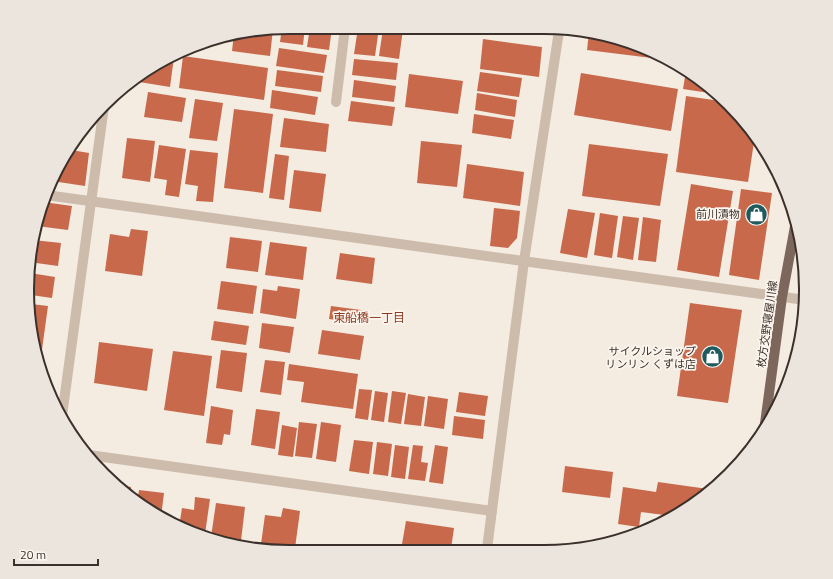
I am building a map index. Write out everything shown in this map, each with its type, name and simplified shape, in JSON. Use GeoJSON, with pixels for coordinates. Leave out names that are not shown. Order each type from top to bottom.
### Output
{"type":"FeatureCollection","features":[{"type":"Feature","properties":{"kind":"main road","name":"枚方交野寝屋川線"},"geometry":{"type":"LineString","coordinates":[[766,415],[782,297],[793,236]]}},
{"type":"Feature","properties":{"kind":"street"},"geometry":{"type":"LineString","coordinates":[[336,102],[344,34]]}},
{"type":"Feature","properties":{"kind":"street"},"geometry":{"type":"LineString","coordinates":[[488,545],[524,261],[558,35]]}},
{"type":"Feature","properties":{"kind":"street"},"geometry":{"type":"LineString","coordinates":[[63,408],[103,115]]}},
{"type":"Feature","properties":{"kind":"street"},"geometry":{"type":"LineString","coordinates":[[52,195],[798,299]]}},
{"type":"Feature","properties":{"kind":"street"},"geometry":{"type":"LineString","coordinates":[[95,456],[492,511]]}},
{"type":"Feature","properties":{"kind":"building"},"geometry":{"type":"Polygon","coordinates":[[[304,34],[303,45],[280,42],[281,35],[304,34]]]}},
{"type":"Feature","properties":{"kind":"building"},"geometry":{"type":"Polygon","coordinates":[[[309,34],[331,34],[329,50],[307,47],[309,34]]]}},
{"type":"Feature","properties":{"kind":"building"},"geometry":{"type":"Polygon","coordinates":[[[357,34],[378,34],[375,56],[354,54],[357,34]]]}},
{"type":"Feature","properties":{"kind":"building"},"geometry":{"type":"Polygon","coordinates":[[[382,34],[402,34],[399,59],[379,56],[382,34]]]}},
{"type":"Feature","properties":{"kind":"building"},"geometry":{"type":"Polygon","coordinates":[[[272,35],[270,56],[232,51],[233,41],[256,36],[272,35]]]}},
{"type":"Feature","properties":{"kind":"building"},"geometry":{"type":"Polygon","coordinates":[[[588,38],[610,43],[653,58],[587,50],[588,38]]]}},
{"type":"Feature","properties":{"kind":"building"},"geometry":{"type":"Polygon","coordinates":[[[483,39],[542,47],[539,77],[480,69],[483,39]]]}},
{"type":"Feature","properties":{"kind":"building"},"geometry":{"type":"Polygon","coordinates":[[[279,48],[327,55],[324,73],[276,66],[279,48]]]}},
{"type":"Feature","properties":{"kind":"building"},"geometry":{"type":"Polygon","coordinates":[[[185,56],[268,68],[264,100],[179,88],[183,57],[185,56]]]}},
{"type":"Feature","properties":{"kind":"building"},"geometry":{"type":"Polygon","coordinates":[[[354,59],[398,63],[396,80],[352,75],[354,59]]]}},
{"type":"Feature","properties":{"kind":"building"},"geometry":{"type":"Polygon","coordinates":[[[173,61],[170,87],[141,82],[173,61]]]}},
{"type":"Feature","properties":{"kind":"building"},"geometry":{"type":"Polygon","coordinates":[[[277,70],[323,76],[321,92],[275,86],[277,70]]]}},
{"type":"Feature","properties":{"kind":"building"},"geometry":{"type":"Polygon","coordinates":[[[480,72],[522,78],[519,97],[477,91],[480,72]]]}},
{"type":"Feature","properties":{"kind":"building"},"geometry":{"type":"Polygon","coordinates":[[[581,73],[678,89],[671,131],[574,115],[581,73]]]}},
{"type":"Feature","properties":{"kind":"building"},"geometry":{"type":"Polygon","coordinates":[[[409,74],[463,81],[458,114],[405,107],[409,74]]]}},
{"type":"Feature","properties":{"kind":"building"},"geometry":{"type":"Polygon","coordinates":[[[685,77],[706,93],[683,89],[685,77]]]}},
{"type":"Feature","properties":{"kind":"building"},"geometry":{"type":"Polygon","coordinates":[[[354,80],[396,86],[394,102],[352,97],[354,80]]]}},
{"type":"Feature","properties":{"kind":"building"},"geometry":{"type":"Polygon","coordinates":[[[272,90],[318,97],[315,115],[270,108],[272,90]]]}},
{"type":"Feature","properties":{"kind":"building"},"geometry":{"type":"Polygon","coordinates":[[[148,92],[186,98],[182,122],[144,117],[148,92]]]}},
{"type":"Feature","properties":{"kind":"building"},"geometry":{"type":"Polygon","coordinates":[[[477,93],[517,100],[515,117],[475,110],[477,93]]]}},
{"type":"Feature","properties":{"kind":"building"},"geometry":{"type":"Polygon","coordinates":[[[686,96],[715,100],[736,121],[754,145],[748,182],[676,172],[686,96]]]}},
{"type":"Feature","properties":{"kind":"building"},"geometry":{"type":"Polygon","coordinates":[[[195,99],[223,103],[217,141],[189,138],[195,99]]]}},
{"type":"Feature","properties":{"kind":"building"},"geometry":{"type":"Polygon","coordinates":[[[351,101],[395,107],[392,126],[348,121],[351,101]]]}},
{"type":"Feature","properties":{"kind":"building"},"geometry":{"type":"Polygon","coordinates":[[[234,109],[273,114],[263,193],[224,188],[234,109]]]}},
{"type":"Feature","properties":{"kind":"building"},"geometry":{"type":"Polygon","coordinates":[[[474,114],[514,120],[511,139],[472,133],[474,114]]]}},
{"type":"Feature","properties":{"kind":"building"},"geometry":{"type":"Polygon","coordinates":[[[284,118],[329,124],[326,152],[280,147],[284,118]]]}},
{"type":"Feature","properties":{"kind":"building"},"geometry":{"type":"Polygon","coordinates":[[[127,138],[155,141],[150,182],[122,178],[127,138]]]}},
{"type":"Feature","properties":{"kind":"building"},"geometry":{"type":"Polygon","coordinates":[[[421,141],[462,145],[457,187],[417,183],[421,141]]]}},
{"type":"Feature","properties":{"kind":"building"},"geometry":{"type":"Polygon","coordinates":[[[589,144],[668,154],[660,206],[582,196],[589,144]]]}},
{"type":"Feature","properties":{"kind":"building"},"geometry":{"type":"Polygon","coordinates":[[[159,145],[186,149],[179,197],[165,195],[167,180],[154,178],[159,145]]]}},
{"type":"Feature","properties":{"kind":"building"},"geometry":{"type":"Polygon","coordinates":[[[190,150],[218,153],[213,202],[196,201],[198,186],[185,184],[190,150]]]}},
{"type":"Feature","properties":{"kind":"building"},"geometry":{"type":"Polygon","coordinates":[[[75,151],[89,153],[85,186],[57,182],[75,151]]]}},
{"type":"Feature","properties":{"kind":"building"},"geometry":{"type":"Polygon","coordinates":[[[275,154],[289,156],[284,200],[269,198],[275,154]]]}},
{"type":"Feature","properties":{"kind":"building"},"geometry":{"type":"Polygon","coordinates":[[[467,164],[524,172],[520,206],[463,198],[467,164]]]}},
{"type":"Feature","properties":{"kind":"building"},"geometry":{"type":"Polygon","coordinates":[[[294,170],[326,174],[321,212],[289,208],[294,170]]]}},
{"type":"Feature","properties":{"kind":"building"},"geometry":{"type":"Polygon","coordinates":[[[691,184],[733,191],[719,277],[677,270],[691,184]]]}},
{"type":"Feature","properties":{"kind":"building"},"geometry":{"type":"Polygon","coordinates":[[[741,189],[772,193],[759,280],[729,275],[741,189]]]}},
{"type":"Feature","properties":{"kind":"building"},"geometry":{"type":"Polygon","coordinates":[[[49,203],[72,206],[68,230],[42,227],[49,203]]]}},
{"type":"Feature","properties":{"kind":"building"},"geometry":{"type":"Polygon","coordinates":[[[494,208],[520,211],[517,238],[508,248],[490,246],[494,208]]]}},
{"type":"Feature","properties":{"kind":"building"},"geometry":{"type":"Polygon","coordinates":[[[568,209],[595,213],[587,258],[560,253],[568,209]]]}},
{"type":"Feature","properties":{"kind":"building"},"geometry":{"type":"Polygon","coordinates":[[[600,213],[618,216],[612,258],[594,255],[600,213]]]}},
{"type":"Feature","properties":{"kind":"building"},"geometry":{"type":"Polygon","coordinates":[[[623,216],[639,218],[633,260],[617,257],[623,216]]]}},
{"type":"Feature","properties":{"kind":"building"},"geometry":{"type":"Polygon","coordinates":[[[643,217],[661,220],[656,262],[638,260],[643,217]]]}},
{"type":"Feature","properties":{"kind":"building"},"geometry":{"type":"Polygon","coordinates":[[[131,229],[148,231],[142,276],[105,271],[110,234],[129,237],[131,229]]]}},
{"type":"Feature","properties":{"kind":"building"},"geometry":{"type":"Polygon","coordinates":[[[230,237],[262,241],[258,272],[226,268],[230,237]]]}},
{"type":"Feature","properties":{"kind":"building"},"geometry":{"type":"Polygon","coordinates":[[[39,241],[61,243],[58,266],[36,263],[39,241]]]}},
{"type":"Feature","properties":{"kind":"building"},"geometry":{"type":"Polygon","coordinates":[[[270,242],[307,247],[303,280],[265,275],[270,242]]]}},
{"type":"Feature","properties":{"kind":"building"},"geometry":{"type":"Polygon","coordinates":[[[340,253],[375,258],[372,284],[336,279],[340,253]]]}},
{"type":"Feature","properties":{"kind":"building"},"geometry":{"type":"Polygon","coordinates":[[[35,274],[55,277],[52,298],[34,295],[35,274]]]}},
{"type":"Feature","properties":{"kind":"building"},"geometry":{"type":"Polygon","coordinates":[[[221,281],[257,286],[253,314],[217,309],[221,281]]]}},
{"type":"Feature","properties":{"kind":"building"},"geometry":{"type":"Polygon","coordinates":[[[278,286],[300,289],[296,319],[260,313],[263,289],[277,291],[278,286]]]}},
{"type":"Feature","properties":{"kind":"building"},"geometry":{"type":"Polygon","coordinates":[[[690,303],[742,310],[728,403],[677,396],[690,303]]]}},
{"type":"Feature","properties":{"kind":"building"},"geometry":{"type":"Polygon","coordinates":[[[35,304],[48,306],[42,351],[36,323],[35,304]]]}},
{"type":"Feature","properties":{"kind":"building"},"geometry":{"type":"Polygon","coordinates":[[[331,306],[368,311],[366,324],[329,319],[331,306]]]}},
{"type":"Feature","properties":{"kind":"building"},"geometry":{"type":"Polygon","coordinates":[[[214,321],[249,326],[246,345],[211,340],[214,321]]]}},
{"type":"Feature","properties":{"kind":"building"},"geometry":{"type":"Polygon","coordinates":[[[262,323],[294,327],[290,353],[259,348],[262,323]]]}},
{"type":"Feature","properties":{"kind":"building"},"geometry":{"type":"Polygon","coordinates":[[[322,330],[364,336],[360,360],[318,354],[322,330]]]}},
{"type":"Feature","properties":{"kind":"building"},"geometry":{"type":"Polygon","coordinates":[[[99,342],[153,349],[147,391],[94,383],[99,342]]]}},
{"type":"Feature","properties":{"kind":"building"},"geometry":{"type":"Polygon","coordinates":[[[221,350],[247,353],[242,392],[216,388],[221,350]]]}},
{"type":"Feature","properties":{"kind":"building"},"geometry":{"type":"Polygon","coordinates":[[[173,351],[212,356],[204,416],[164,410],[173,351]]]}},
{"type":"Feature","properties":{"kind":"building"},"geometry":{"type":"Polygon","coordinates":[[[265,360],[285,362],[281,395],[260,392],[265,360]]]}},
{"type":"Feature","properties":{"kind":"building"},"geometry":{"type":"Polygon","coordinates":[[[289,364],[358,374],[353,409],[301,402],[304,382],[287,380],[289,364]]]}},
{"type":"Feature","properties":{"kind":"building"},"geometry":{"type":"Polygon","coordinates":[[[359,389],[372,390],[368,420],[355,418],[359,389]]]}},
{"type":"Feature","properties":{"kind":"building"},"geometry":{"type":"Polygon","coordinates":[[[375,391],[388,393],[384,422],[371,420],[375,391]]]}},
{"type":"Feature","properties":{"kind":"building"},"geometry":{"type":"Polygon","coordinates":[[[392,391],[406,393],[401,424],[388,422],[392,391]]]}},
{"type":"Feature","properties":{"kind":"building"},"geometry":{"type":"Polygon","coordinates":[[[459,392],[488,396],[485,416],[456,412],[459,392]]]}},
{"type":"Feature","properties":{"kind":"building"},"geometry":{"type":"Polygon","coordinates":[[[408,394],[425,397],[421,426],[404,424],[408,394]]]}},
{"type":"Feature","properties":{"kind":"building"},"geometry":{"type":"Polygon","coordinates":[[[428,396],[448,399],[444,429],[424,426],[428,396]]]}},
{"type":"Feature","properties":{"kind":"building"},"geometry":{"type":"Polygon","coordinates":[[[211,406],[233,410],[230,435],[224,434],[222,445],[206,443],[211,406]]]}},
{"type":"Feature","properties":{"kind":"building"},"geometry":{"type":"Polygon","coordinates":[[[256,409],[280,412],[275,449],[251,445],[256,409]]]}},
{"type":"Feature","properties":{"kind":"building"},"geometry":{"type":"Polygon","coordinates":[[[454,416],[485,420],[483,439],[452,435],[454,416]]]}},
{"type":"Feature","properties":{"kind":"building"},"geometry":{"type":"Polygon","coordinates":[[[299,422],[317,424],[312,458],[295,456],[299,422]]]}},
{"type":"Feature","properties":{"kind":"building"},"geometry":{"type":"Polygon","coordinates":[[[321,422],[341,425],[336,462],[316,459],[321,422]]]}},
{"type":"Feature","properties":{"kind":"building"},"geometry":{"type":"Polygon","coordinates":[[[282,425],[297,428],[293,457],[278,455],[282,425]]]}},
{"type":"Feature","properties":{"kind":"building"},"geometry":{"type":"Polygon","coordinates":[[[354,440],[373,442],[369,474],[349,471],[354,440]]]}},
{"type":"Feature","properties":{"kind":"building"},"geometry":{"type":"Polygon","coordinates":[[[377,442],[392,444],[388,476],[373,474],[377,442]]]}},
{"type":"Feature","properties":{"kind":"building"},"geometry":{"type":"Polygon","coordinates":[[[395,445],[409,447],[405,479],[391,477],[395,445]]]}},
{"type":"Feature","properties":{"kind":"building"},"geometry":{"type":"Polygon","coordinates":[[[413,445],[423,446],[421,462],[428,463],[425,481],[408,479],[413,445]]]}},
{"type":"Feature","properties":{"kind":"building"},"geometry":{"type":"Polygon","coordinates":[[[435,445],[448,447],[443,484],[429,482],[435,445]]]}},
{"type":"Feature","properties":{"kind":"building"},"geometry":{"type":"Polygon","coordinates":[[[565,466],[613,472],[610,498],[562,492],[565,466]]]}},
{"type":"Feature","properties":{"kind":"building"},"geometry":{"type":"Polygon","coordinates":[[[658,482],[704,488],[664,515],[641,512],[639,527],[618,524],[623,487],[656,492],[658,482]]]}},
{"type":"Feature","properties":{"kind":"building"},"geometry":{"type":"Polygon","coordinates":[[[139,490],[164,493],[162,511],[148,502],[138,495],[139,490]]]}},
{"type":"Feature","properties":{"kind":"building"},"geometry":{"type":"Polygon","coordinates":[[[195,497],[210,499],[206,530],[180,521],[182,508],[194,510],[195,497]]]}},
{"type":"Feature","properties":{"kind":"building"},"geometry":{"type":"Polygon","coordinates":[[[216,503],[245,507],[241,540],[212,532],[216,503]]]}},
{"type":"Feature","properties":{"kind":"building"},"geometry":{"type":"Polygon","coordinates":[[[283,508],[300,511],[295,545],[261,543],[265,515],[281,517],[283,508]]]}},
{"type":"Feature","properties":{"kind":"building"},"geometry":{"type":"Polygon","coordinates":[[[406,521],[454,528],[452,545],[402,545],[406,521]]]}},
{"type":"Feature","properties":{"kind":"place","name":"前川漬物"},"geometry":{"type":"Point","coordinates":[756,214]}},
{"type":"Feature","properties":{"kind":"place","name":"サイクルショップ リンリン くずは店"},"geometry":{"type":"Point","coordinates":[712,357]}},
{"type":"Feature","properties":{"kind":"district","name":"東船橋一丁目"},"geometry":{"type":"Point","coordinates":[369,318]}}]}
